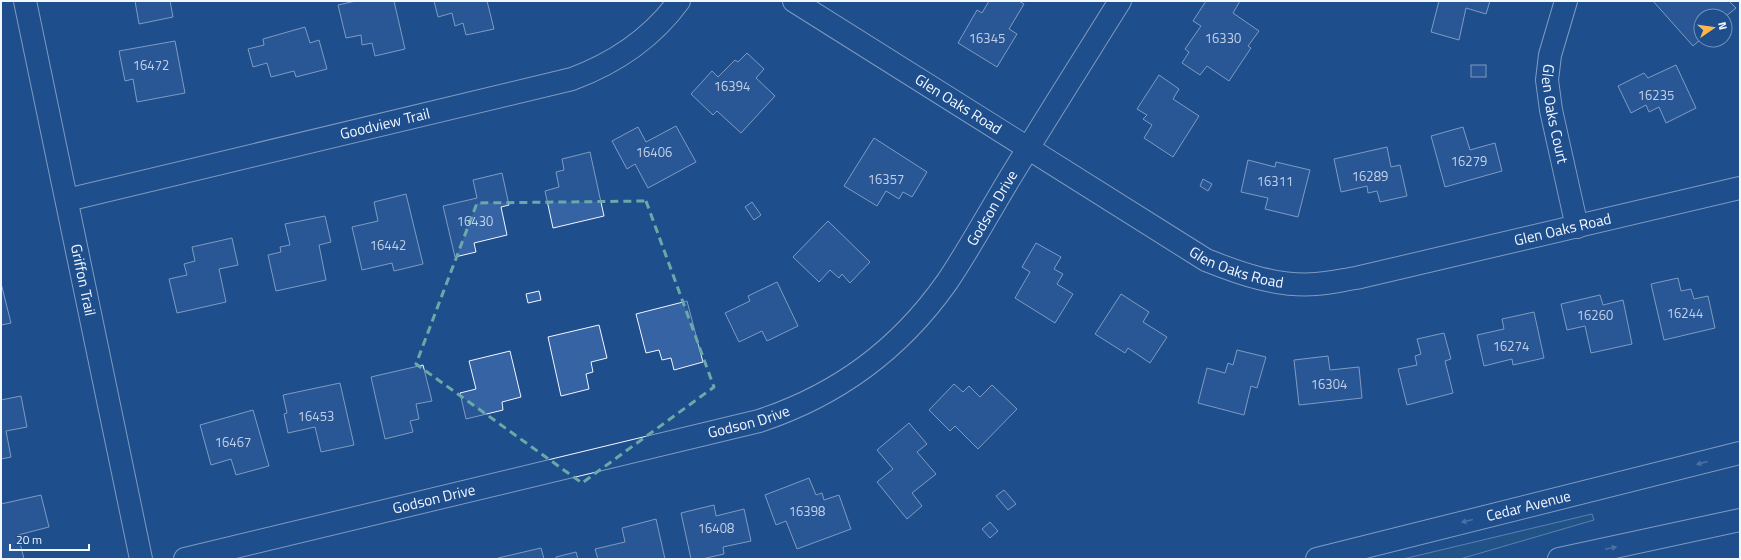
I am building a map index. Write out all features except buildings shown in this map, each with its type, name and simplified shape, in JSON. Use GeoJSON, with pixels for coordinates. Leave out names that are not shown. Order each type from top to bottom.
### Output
{"type":"FeatureCollection","features":[{"type":"Feature","properties":{"kind":"street","name":"Griffon Trail"},"geometry":{"type":"LineString","coordinates":[[25,1],[140,559]]}},
{"type":"Feature","properties":{"kind":"street","name":"Goodview Trail"},"geometry":{"type":"LineString","coordinates":[[67,200],[572,79],[608,63],[629,51],[655,28],[679,1]]}},
{"type":"Feature","properties":{"kind":"street","name":"Glen Oaks Road"},"geometry":{"type":"LineString","coordinates":[[794,1],[1027,150],[1206,260],[1244,275],[1279,283],[1316,284],[1356,278],[1740,188]]}},
{"type":"Feature","properties":{"kind":"street","name":"Godson Drive"},"geometry":{"type":"LineString","coordinates":[[185,559],[759,421],[806,403],[846,382],[896,342],[947,282],[1120,1]]}},
{"type":"Feature","properties":{"kind":"street","name":"Glen Oaks Court"},"geometry":{"type":"LineString","coordinates":[[1566,1],[1550,55],[1547,80],[1550,110],[1577,227]]}},
{"type":"Feature","properties":{"kind":"street","name":"Cedar Avenue"},"geometry":{"type":"LineString","coordinates":[[1317,559],[1740,453]]}},
{"type":"Feature","properties":{"kind":"street"},"geometry":{"type":"LineString","coordinates":[[1560,559],[1740,520]]}},
{"type":"Feature","properties":{"kind":"highlighted area"},"geometry":{"type":"Polygon","coordinates":[[[646,201],[714,387],[582,483],[416,364],[477,203],[646,201]]]}},
{"type":"Feature","properties":{"kind":"shaded area"},"geometry":{"type":"Polygon","coordinates":[[[1592,514],[1594,520],[1460,559],[1403,559],[1592,514]]]}}]}
